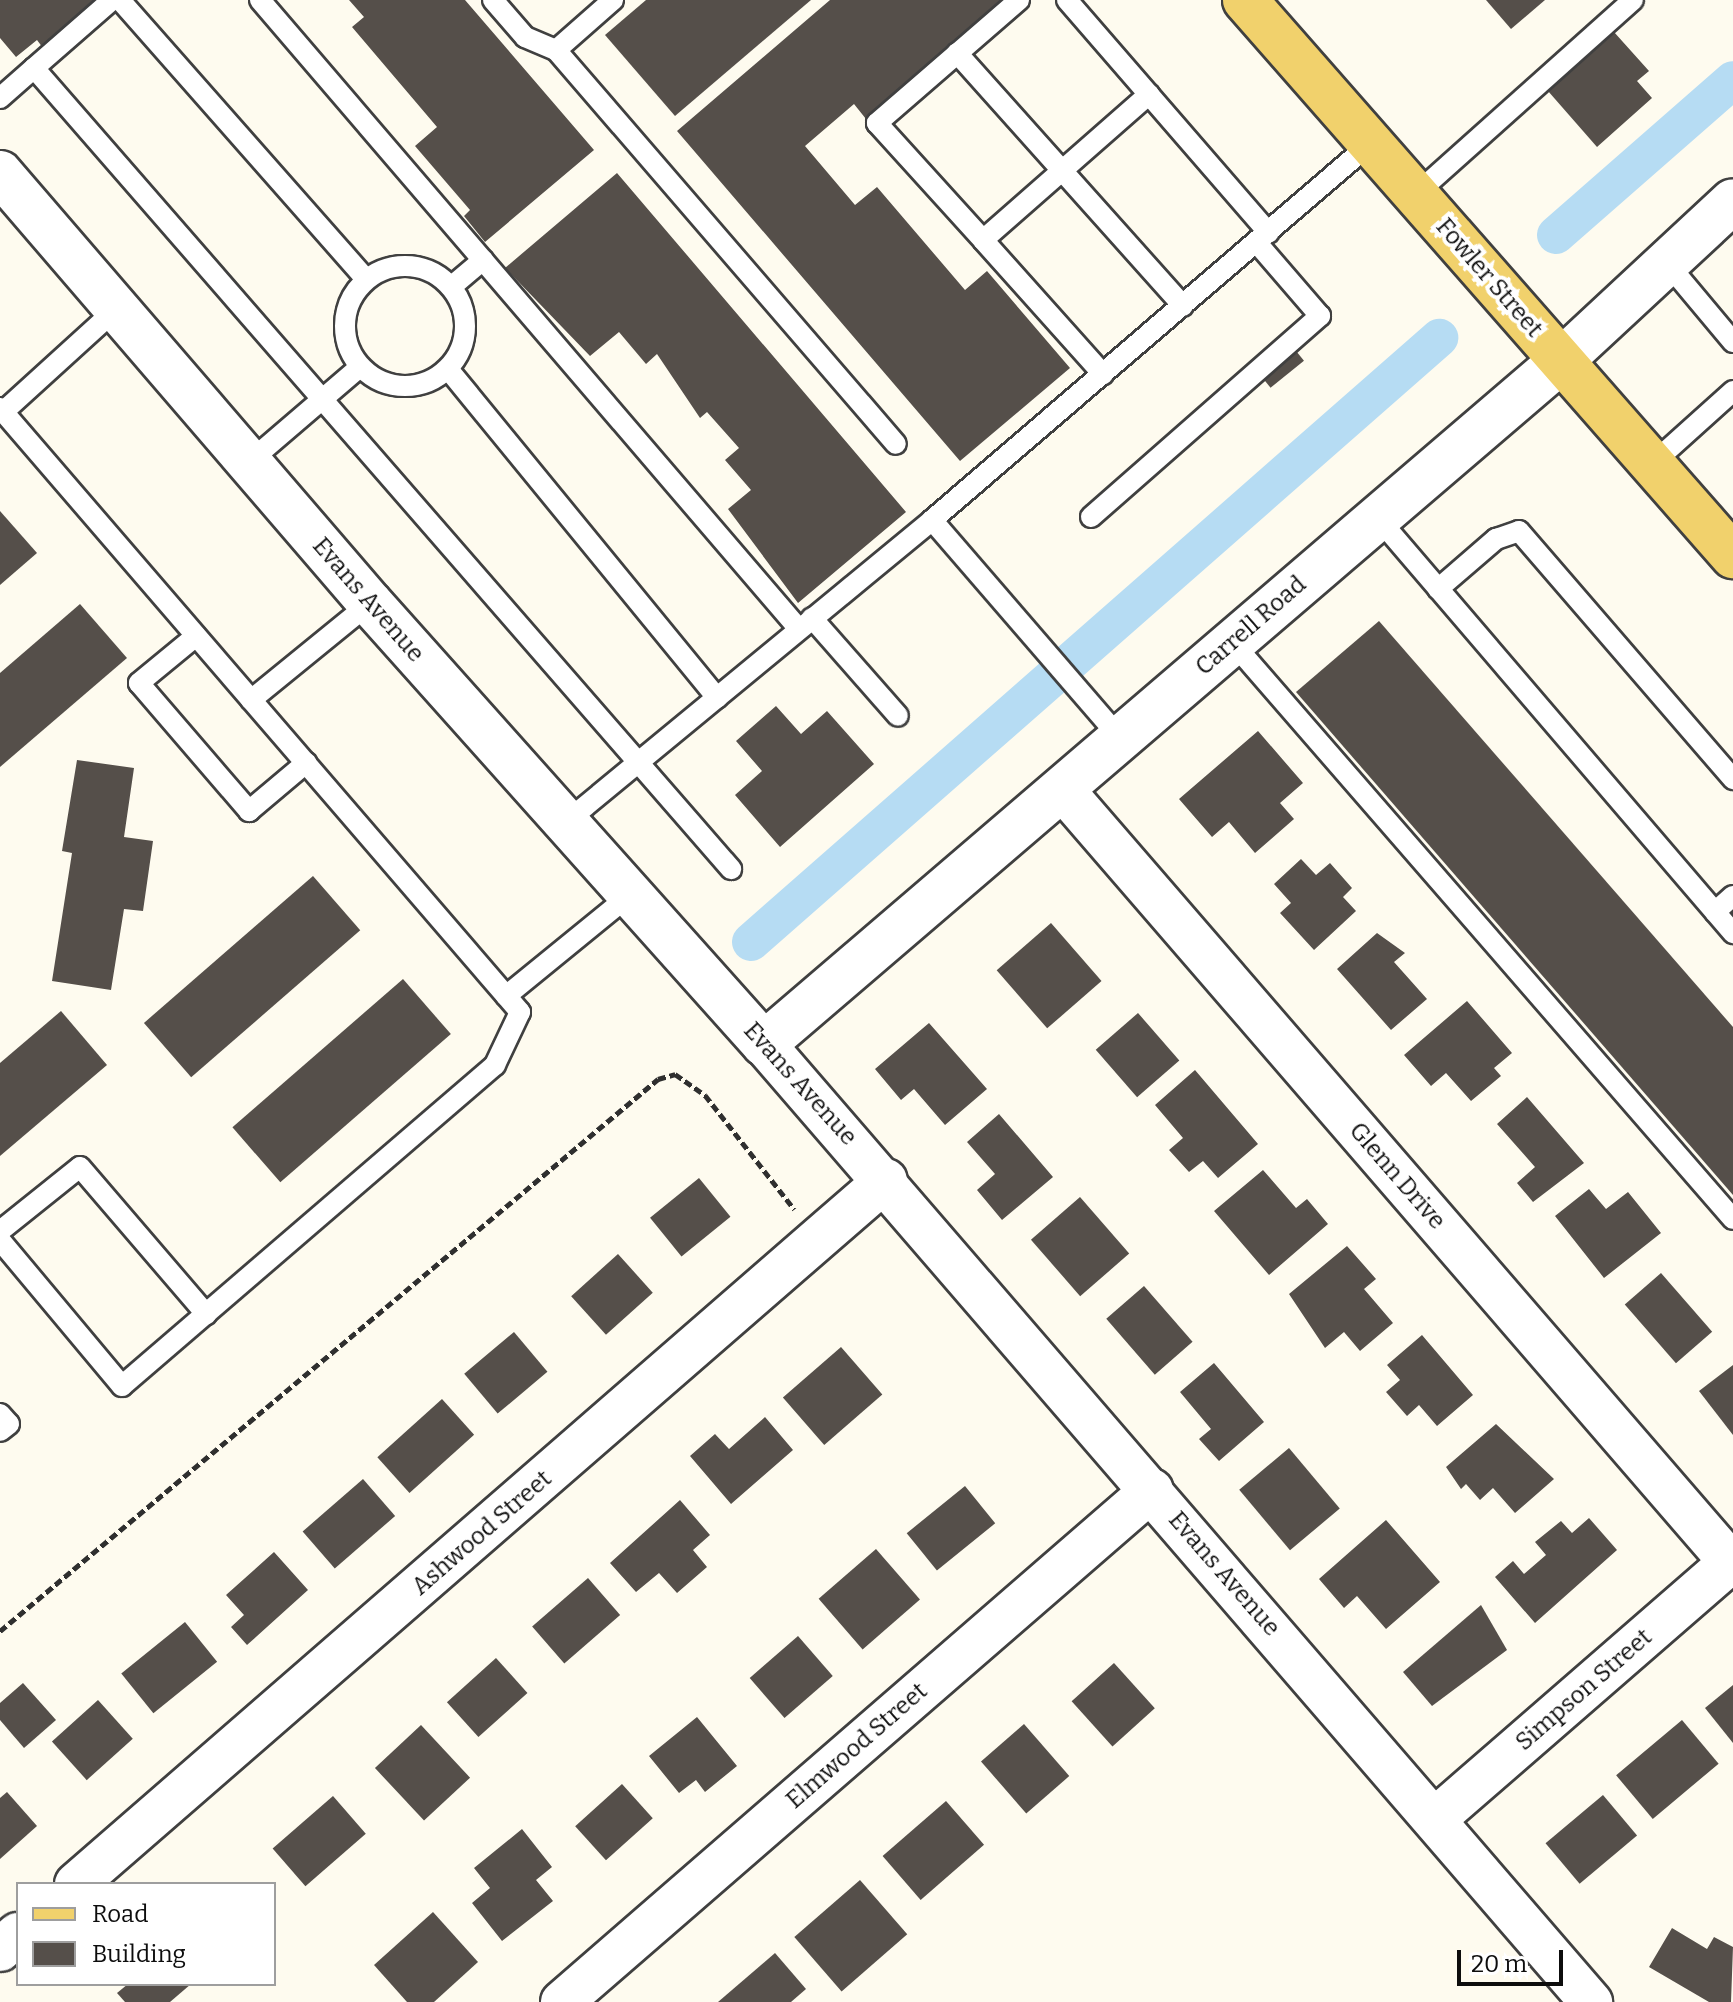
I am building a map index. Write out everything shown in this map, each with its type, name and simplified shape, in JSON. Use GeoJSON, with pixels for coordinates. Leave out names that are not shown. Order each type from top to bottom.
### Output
{"type":"FeatureCollection","features":[{"type":"Feature","properties":{"kind":"main road","name":"Fowler Street"},"geometry":{"type":"LineString","coordinates":[[1246,1],[1733,556]]}},
{"type":"Feature","properties":{"kind":"street","name":"Evans Avenue"},"geometry":{"type":"LineString","coordinates":[[0,173],[370,603],[886,1180],[1591,2002]]}},
{"type":"Feature","properties":{"kind":"street","name":"Carrell Road"},"geometry":{"type":"LineString","coordinates":[[764,1044],[1562,360],[1733,201]]}},
{"type":"Feature","properties":{"kind":"street","name":"Glenn Drive"},"geometry":{"type":"LineString","coordinates":[[1063,790],[1732,1561]]}},
{"type":"Feature","properties":{"kind":"street","name":"Ashwood Street"},"geometry":{"type":"LineString","coordinates":[[78,1882],[886,1180]]}},
{"type":"Feature","properties":{"kind":"street","name":"Elmwood Street"},"geometry":{"type":"LineString","coordinates":[[562,2002],[1152,1490]]}},
{"type":"Feature","properties":{"kind":"street","name":"Simpson Street"},"geometry":{"type":"LineString","coordinates":[[1435,1819],[1732,1561]]}},
{"type":"Feature","properties":{"kind":"street"},"geometry":{"type":"LineString","coordinates":[[0,1950],[16,1936]]}},
{"type":"Feature","properties":{"kind":"lane"},"geometry":{"type":"LineString","coordinates":[[0,98],[112,0]]}},
{"type":"Feature","properties":{"kind":"lane"},"geometry":{"type":"LineString","coordinates":[[120,0],[366,279]]}},
{"type":"Feature","properties":{"kind":"lane"},"geometry":{"type":"LineString","coordinates":[[260,0],[483,260],[805,624],[898,716]]}},
{"type":"Feature","properties":{"kind":"lane"},"geometry":{"type":"LineString","coordinates":[[493,0],[525,37],[556,50],[896,444]]}},
{"type":"Feature","properties":{"kind":"lane"},"geometry":{"type":"LineString","coordinates":[[556,50],[613,0]]}},
{"type":"Feature","properties":{"kind":"lane"},"geometry":{"type":"LineString","coordinates":[[1019,0],[877,123],[1103,374]]}},
{"type":"Feature","properties":{"kind":"lane"},"geometry":{"type":"LineString","coordinates":[[1067,0],[1149,94],[1263,238],[1320,316],[1091,517]]}},
{"type":"Feature","properties":{"kind":"lane"},"geometry":{"type":"LineString","coordinates":[[1416,194],[1633,0]]}},
{"type":"Feature","properties":{"kind":"lane"},"geometry":{"type":"LineString","coordinates":[[957,53],[1183,306]]}},
{"type":"Feature","properties":{"kind":"lane"},"geometry":{"type":"LineString","coordinates":[[34,68],[731,869]]}},
{"type":"Feature","properties":{"kind":"lane"},"geometry":{"type":"LineString","coordinates":[[983,240],[1149,94]]}},
{"type":"Feature","properties":{"kind":"lane"},"geometry":{"type":"LineString","coordinates":[[566,822],[933,519],[1371,143]]}},
{"type":"Feature","properties":{"kind":"lane"},"geometry":{"type":"LineString","coordinates":[[451,287],[483,260]]}},
{"type":"Feature","properties":{"kind":"lane"},"geometry":{"type":"LineString","coordinates":[[1667,263],[1733,342]]}},
{"type":"Feature","properties":{"kind":"lane"},"geometry":{"type":"LineString","coordinates":[[403,265],[424,268],[451,287],[466,333],[448,369],[432,381],[393,386],[360,367],[344,332],[346,312],[366,279],[403,265]]}},
{"type":"Feature","properties":{"kind":"lane"},"geometry":{"type":"LineString","coordinates":[[0,1240],[122,1386],[495,1065],[520,1012],[2,410],[116,309]]}},
{"type":"Feature","properties":{"kind":"lane"},"geometry":{"type":"LineString","coordinates":[[249,462],[360,367]]}},
{"type":"Feature","properties":{"kind":"lane"},"geometry":{"type":"LineString","coordinates":[[448,369],[717,698]]}},
{"type":"Feature","properties":{"kind":"lane"},"geometry":{"type":"LineString","coordinates":[[1652,464],[1733,391]]}},
{"type":"Feature","properties":{"kind":"lane"},"geometry":{"type":"LineString","coordinates":[[1377,517],[1733,933]]}},
{"type":"Feature","properties":{"kind":"lane"},"geometry":{"type":"LineString","coordinates":[[933,519],[1121,739]]}},
{"type":"Feature","properties":{"kind":"lane"},"geometry":{"type":"LineString","coordinates":[[1438,589],[1496,539],[1519,531],[1733,779]]}},
{"type":"Feature","properties":{"kind":"lane"},"geometry":{"type":"LineString","coordinates":[[251,700],[370,603]]}},
{"type":"Feature","properties":{"kind":"lane"},"geometry":{"type":"LineString","coordinates":[[196,636],[139,683],[209,765],[249,811],[306,763]]}},
{"type":"Feature","properties":{"kind":"lane"},"geometry":{"type":"LineString","coordinates":[[1232,642],[1733,1219]]}},
{"type":"Feature","properties":{"kind":"lane"},"geometry":{"type":"LineString","coordinates":[[506,996],[630,895]]}},
{"type":"Feature","properties":{"kind":"lane"},"geometry":{"type":"LineString","coordinates":[[1715,912],[1733,896]]}},
{"type":"Feature","properties":{"kind":"lane"},"geometry":{"type":"LineString","coordinates":[[0,1231],[80,1167],[206,1314]]}},
{"type":"Feature","properties":{"kind":"lane"},"geometry":{"type":"LineString","coordinates":[[0,1414],[9,1424],[0,1431]]}},
{"type":"Feature","properties":{"kind":"path"},"geometry":{"type":"LineString","coordinates":[[0,1631],[658,1079],[675,1074],[705,1095],[791,1206],[828,1232]]}},
{"type":"Feature","properties":{"kind":"building"},"geometry":{"type":"Polygon","coordinates":[[[0,0],[95,0],[46,52],[37,40],[16,57],[0,38],[0,0]]]}},
{"type":"Feature","properties":{"kind":"building"},"geometry":{"type":"Polygon","coordinates":[[[349,0],[465,0],[594,150],[485,242],[464,216],[470,210],[415,146],[437,127],[352,27],[364,17],[349,0]]]}},
{"type":"Feature","properties":{"kind":"building"},"geometry":{"type":"Polygon","coordinates":[[[646,0],[811,0],[675,116],[605,35],[646,0]]]}},
{"type":"Feature","properties":{"kind":"building"},"geometry":{"type":"Polygon","coordinates":[[[830,0],[1014,0],[870,124],[854,104],[805,146],[855,205],[877,187],[965,290],[987,271],[1070,368],[960,461],[677,131],[830,0]]]}},
{"type":"Feature","properties":{"kind":"building"},"geometry":{"type":"Polygon","coordinates":[[[1486,0],[1545,0],[1511,29],[1486,0]]]}},
{"type":"Feature","properties":{"kind":"building"},"geometry":{"type":"Polygon","coordinates":[[[1614,32],[1649,71],[1637,81],[1652,98],[1597,147],[1548,91],[1614,32]]]}},
{"type":"Feature","properties":{"kind":"building"},"geometry":{"type":"Polygon","coordinates":[[[617,173],[906,512],[798,603],[728,509],[751,490],[725,460],[739,448],[707,412],[700,418],[657,354],[646,364],[619,332],[590,356],[505,268],[617,173]]]}},
{"type":"Feature","properties":{"kind":"building"},"geometry":{"type":"Polygon","coordinates":[[[1292,346],[1304,361],[1271,388],[1259,373],[1292,346]]]}},
{"type":"Feature","properties":{"kind":"building"},"geometry":{"type":"Polygon","coordinates":[[[0,511],[37,553],[0,585],[0,511]]]}},
{"type":"Feature","properties":{"kind":"building"},"geometry":{"type":"Polygon","coordinates":[[[80,604],[127,658],[0,767],[0,673],[80,604]]]}},
{"type":"Feature","properties":{"kind":"building"},"geometry":{"type":"Polygon","coordinates":[[[1379,621],[1733,1027],[1733,1195],[1296,692],[1379,621]]]}},
{"type":"Feature","properties":{"kind":"building"},"geometry":{"type":"Polygon","coordinates":[[[776,706],[801,734],[827,711],[874,764],[780,847],[735,795],[762,771],[736,741],[776,706]]]}},
{"type":"Feature","properties":{"kind":"building"},"geometry":{"type":"Polygon","coordinates":[[[1258,731],[1303,783],[1280,803],[1294,819],[1255,853],[1229,822],[1212,837],[1179,799],[1258,731]]]}},
{"type":"Feature","properties":{"kind":"building"},"geometry":{"type":"Polygon","coordinates":[[[77,760],[134,768],[124,837],[153,841],[143,911],[124,909],[111,990],[52,981],[72,853],[62,851],[77,760]]]}},
{"type":"Feature","properties":{"kind":"building"},"geometry":{"type":"Polygon","coordinates":[[[1301,859],[1316,875],[1330,863],[1352,888],[1343,897],[1356,911],[1314,950],[1280,913],[1291,903],[1274,884],[1301,859]]]}},
{"type":"Feature","properties":{"kind":"building"},"geometry":{"type":"Polygon","coordinates":[[[313,876],[360,930],[191,1077],[144,1023],[313,876]]]}},
{"type":"Feature","properties":{"kind":"building"},"geometry":{"type":"Polygon","coordinates":[[[1051,923],[1102,981],[1047,1028],[997,970],[1051,923]]]}},
{"type":"Feature","properties":{"kind":"building"},"geometry":{"type":"Polygon","coordinates":[[[1377,933],[1405,953],[1394,962],[1427,999],[1391,1030],[1337,969],[1377,933]]]}},
{"type":"Feature","properties":{"kind":"building"},"geometry":{"type":"Polygon","coordinates":[[[403,979],[451,1034],[280,1182],[232,1127],[403,979]]]}},
{"type":"Feature","properties":{"kind":"building"},"geometry":{"type":"Polygon","coordinates":[[[1467,1001],[1512,1053],[1494,1068],[1501,1076],[1471,1101],[1446,1073],[1431,1086],[1404,1055],[1467,1001]]]}},
{"type":"Feature","properties":{"kind":"building"},"geometry":{"type":"Polygon","coordinates":[[[61,1011],[107,1065],[0,1156],[0,1063],[61,1011]]]}},
{"type":"Feature","properties":{"kind":"building"},"geometry":{"type":"Polygon","coordinates":[[[1138,1013],[1179,1061],[1137,1097],[1096,1050],[1138,1013]]]}},
{"type":"Feature","properties":{"kind":"building"},"geometry":{"type":"Polygon","coordinates":[[[929,1023],[987,1089],[945,1125],[914,1089],[901,1100],[875,1069],[929,1023]]]}},
{"type":"Feature","properties":{"kind":"building"},"geometry":{"type":"Polygon","coordinates":[[[1195,1070],[1258,1144],[1218,1178],[1203,1161],[1189,1172],[1169,1150],[1183,1138],[1155,1105],[1195,1070]]]}},
{"type":"Feature","properties":{"kind":"building"},"geometry":{"type":"Polygon","coordinates":[[[1527,1097],[1584,1163],[1533,1202],[1517,1183],[1535,1167],[1497,1124],[1527,1097]]]}},
{"type":"Feature","properties":{"kind":"building"},"geometry":{"type":"Polygon","coordinates":[[[999,1114],[1053,1177],[1002,1220],[977,1190],[995,1174],[967,1142],[999,1114]]]}},
{"type":"Feature","properties":{"kind":"building"},"geometry":{"type":"Polygon","coordinates":[[[1263,1170],[1296,1208],[1307,1199],[1328,1224],[1269,1275],[1214,1211],[1263,1170]]]}},
{"type":"Feature","properties":{"kind":"building"},"geometry":{"type":"Polygon","coordinates":[[[699,1178],[730,1217],[682,1257],[650,1218],[699,1178]]]}},
{"type":"Feature","properties":{"kind":"building"},"geometry":{"type":"Polygon","coordinates":[[[1589,1189],[1606,1209],[1628,1192],[1661,1233],[1604,1278],[1555,1216],[1589,1189]]]}},
{"type":"Feature","properties":{"kind":"building"},"geometry":{"type":"Polygon","coordinates":[[[1080,1197],[1129,1254],[1080,1296],[1031,1240],[1080,1197]]]}},
{"type":"Feature","properties":{"kind":"building"},"geometry":{"type":"Polygon","coordinates":[[[1347,1246],[1376,1279],[1364,1289],[1393,1323],[1360,1351],[1344,1332],[1325,1348],[1289,1294],[1347,1246]]]}},
{"type":"Feature","properties":{"kind":"building"},"geometry":{"type":"Polygon","coordinates":[[[618,1254],[653,1293],[606,1335],[571,1296],[618,1254]]]}},
{"type":"Feature","properties":{"kind":"building"},"geometry":{"type":"Polygon","coordinates":[[[1661,1273],[1712,1332],[1676,1363],[1625,1304],[1661,1273]]]}},
{"type":"Feature","properties":{"kind":"building"},"geometry":{"type":"Polygon","coordinates":[[[1144,1286],[1193,1342],[1155,1375],[1106,1319],[1144,1286]]]}},
{"type":"Feature","properties":{"kind":"building"},"geometry":{"type":"Polygon","coordinates":[[[514,1332],[547,1372],[498,1414],[464,1374],[514,1332]]]}},
{"type":"Feature","properties":{"kind":"building"},"geometry":{"type":"Polygon","coordinates":[[[1422,1335],[1473,1395],[1437,1426],[1419,1405],[1407,1416],[1386,1392],[1400,1380],[1387,1365],[1422,1335]]]}},
{"type":"Feature","properties":{"kind":"building"},"geometry":{"type":"Polygon","coordinates":[[[841,1347],[882,1395],[824,1445],[783,1398],[841,1347]]]}},
{"type":"Feature","properties":{"kind":"building"},"geometry":{"type":"Polygon","coordinates":[[[1214,1363],[1264,1422],[1219,1461],[1199,1439],[1211,1429],[1180,1392],[1214,1363]]]}},
{"type":"Feature","properties":{"kind":"building"},"geometry":{"type":"Polygon","coordinates":[[[1733,1365],[1733,1435],[1699,1391],[1733,1365]]]}},
{"type":"Feature","properties":{"kind":"building"},"geometry":{"type":"Polygon","coordinates":[[[442,1399],[474,1435],[409,1493],[377,1457],[442,1399]]]}},
{"type":"Feature","properties":{"kind":"building"},"geometry":{"type":"Polygon","coordinates":[[[765,1417],[793,1450],[731,1504],[690,1456],[715,1434],[729,1449],[765,1417]]]}},
{"type":"Feature","properties":{"kind":"building"},"geometry":{"type":"Polygon","coordinates":[[[1496,1424],[1554,1479],[1515,1513],[1493,1488],[1480,1500],[1466,1484],[1461,1489],[1446,1467],[1496,1424]]]}},
{"type":"Feature","properties":{"kind":"building"},"geometry":{"type":"Polygon","coordinates":[[[1289,1448],[1340,1509],[1290,1550],[1239,1490],[1289,1448]]]}},
{"type":"Feature","properties":{"kind":"building"},"geometry":{"type":"Polygon","coordinates":[[[363,1479],[395,1516],[335,1568],[303,1531],[363,1479]]]}},
{"type":"Feature","properties":{"kind":"building"},"geometry":{"type":"Polygon","coordinates":[[[965,1486],[995,1523],[937,1571],[907,1533],[965,1486]]]}},
{"type":"Feature","properties":{"kind":"building"},"geometry":{"type":"Polygon","coordinates":[[[680,1500],[710,1535],[693,1550],[707,1567],[677,1593],[659,1573],[636,1592],[610,1563],[680,1500]]]}},
{"type":"Feature","properties":{"kind":"building"},"geometry":{"type":"Polygon","coordinates":[[[1589,1518],[1617,1550],[1535,1623],[1495,1577],[1513,1561],[1524,1574],[1546,1555],[1535,1542],[1561,1521],[1572,1533],[1589,1518]]]}},
{"type":"Feature","properties":{"kind":"building"},"geometry":{"type":"Polygon","coordinates":[[[1386,1520],[1440,1582],[1386,1629],[1357,1596],[1344,1608],[1319,1579],[1386,1520]]]}},
{"type":"Feature","properties":{"kind":"building"},"geometry":{"type":"Polygon","coordinates":[[[876,1549],[920,1600],[863,1649],[819,1599],[876,1549]]]}},
{"type":"Feature","properties":{"kind":"building"},"geometry":{"type":"Polygon","coordinates":[[[274,1552],[308,1590],[247,1645],[231,1627],[244,1615],[226,1595],[274,1552]]]}},
{"type":"Feature","properties":{"kind":"building"},"geometry":{"type":"Polygon","coordinates":[[[588,1578],[620,1615],[564,1664],[532,1627],[588,1578]]]}},
{"type":"Feature","properties":{"kind":"building"},"geometry":{"type":"Polygon","coordinates":[[[1481,1605],[1507,1650],[1432,1706],[1403,1672],[1481,1605]]]}},
{"type":"Feature","properties":{"kind":"building"},"geometry":{"type":"Polygon","coordinates":[[[185,1622],[217,1662],[153,1713],[121,1674],[185,1622]]]}},
{"type":"Feature","properties":{"kind":"building"},"geometry":{"type":"Polygon","coordinates":[[[798,1636],[833,1676],[784,1718],[750,1678],[798,1636]]]}},
{"type":"Feature","properties":{"kind":"building"},"geometry":{"type":"Polygon","coordinates":[[[496,1658],[527,1693],[478,1737],[447,1702],[496,1658]]]}},
{"type":"Feature","properties":{"kind":"building"},"geometry":{"type":"Polygon","coordinates":[[[1114,1663],[1155,1708],[1112,1746],[1072,1701],[1114,1663]]]}},
{"type":"Feature","properties":{"kind":"building"},"geometry":{"type":"Polygon","coordinates":[[[23,1683],[56,1720],[24,1748],[0,1720],[0,1703],[23,1683]]]}},
{"type":"Feature","properties":{"kind":"building"},"geometry":{"type":"Polygon","coordinates":[[[1733,1685],[1733,1743],[1705,1708],[1733,1685]]]}},
{"type":"Feature","properties":{"kind":"building"},"geometry":{"type":"Polygon","coordinates":[[[98,1700],[133,1739],[87,1780],[52,1741],[98,1700]]]}},
{"type":"Feature","properties":{"kind":"building"},"geometry":{"type":"Polygon","coordinates":[[[697,1717],[737,1766],[705,1792],[696,1780],[679,1793],[649,1756],[697,1717]]]}},
{"type":"Feature","properties":{"kind":"building"},"geometry":{"type":"Polygon","coordinates":[[[1682,1720],[1719,1764],[1653,1819],[1616,1775],[1682,1720]]]}},
{"type":"Feature","properties":{"kind":"building"},"geometry":{"type":"Polygon","coordinates":[[[1024,1724],[1069,1776],[1026,1813],[981,1761],[1024,1724]]]}},
{"type":"Feature","properties":{"kind":"building"},"geometry":{"type":"Polygon","coordinates":[[[421,1725],[470,1778],[424,1821],[375,1768],[421,1725]]]}},
{"type":"Feature","properties":{"kind":"building"},"geometry":{"type":"Polygon","coordinates":[[[622,1784],[653,1818],[606,1860],[575,1826],[622,1784]]]}},
{"type":"Feature","properties":{"kind":"building"},"geometry":{"type":"Polygon","coordinates":[[[7,1792],[37,1826],[0,1859],[0,1798],[7,1792]]]}},
{"type":"Feature","properties":{"kind":"building"},"geometry":{"type":"Polygon","coordinates":[[[1603,1795],[1637,1836],[1580,1884],[1546,1843],[1603,1795]]]}},
{"type":"Feature","properties":{"kind":"building"},"geometry":{"type":"Polygon","coordinates":[[[333,1796],[366,1834],[305,1886],[273,1848],[333,1796]]]}},
{"type":"Feature","properties":{"kind":"building"},"geometry":{"type":"Polygon","coordinates":[[[946,1801],[984,1845],[921,1900],[883,1856],[946,1801]]]}},
{"type":"Feature","properties":{"kind":"building"},"geometry":{"type":"Polygon","coordinates":[[[522,1829],[552,1867],[536,1880],[553,1901],[502,1941],[472,1903],[490,1888],[474,1868],[522,1829]]]}},
{"type":"Feature","properties":{"kind":"building"},"geometry":{"type":"Polygon","coordinates":[[[860,1880],[907,1934],[842,1991],[794,1937],[860,1880]]]}},
{"type":"Feature","properties":{"kind":"building"},"geometry":{"type":"Polygon","coordinates":[[[433,1912],[478,1962],[434,2002],[407,2002],[374,1965],[433,1912]]]}},
{"type":"Feature","properties":{"kind":"building"},"geometry":{"type":"Polygon","coordinates":[[[1672,1928],[1707,1949],[1714,1937],[1733,1947],[1731,2002],[1709,2002],[1649,1967],[1672,1928]]]}},
{"type":"Feature","properties":{"kind":"building"},"geometry":{"type":"Polygon","coordinates":[[[775,1953],[806,1989],[791,2002],[718,2002],[775,1953]]]}},
{"type":"Feature","properties":{"kind":"building"},"geometry":{"type":"Polygon","coordinates":[[[126,1986],[189,1986],[170,2002],[125,2002],[117,1993],[126,1986]]]}},
{"type":"Feature","properties":{"kind":"waterway"},"geometry":{"type":"LineString","coordinates":[[1556,235],[1733,80]]}},
{"type":"Feature","properties":{"kind":"waterway"},"geometry":{"type":"LineString","coordinates":[[751,942],[1439,338]]}}]}
